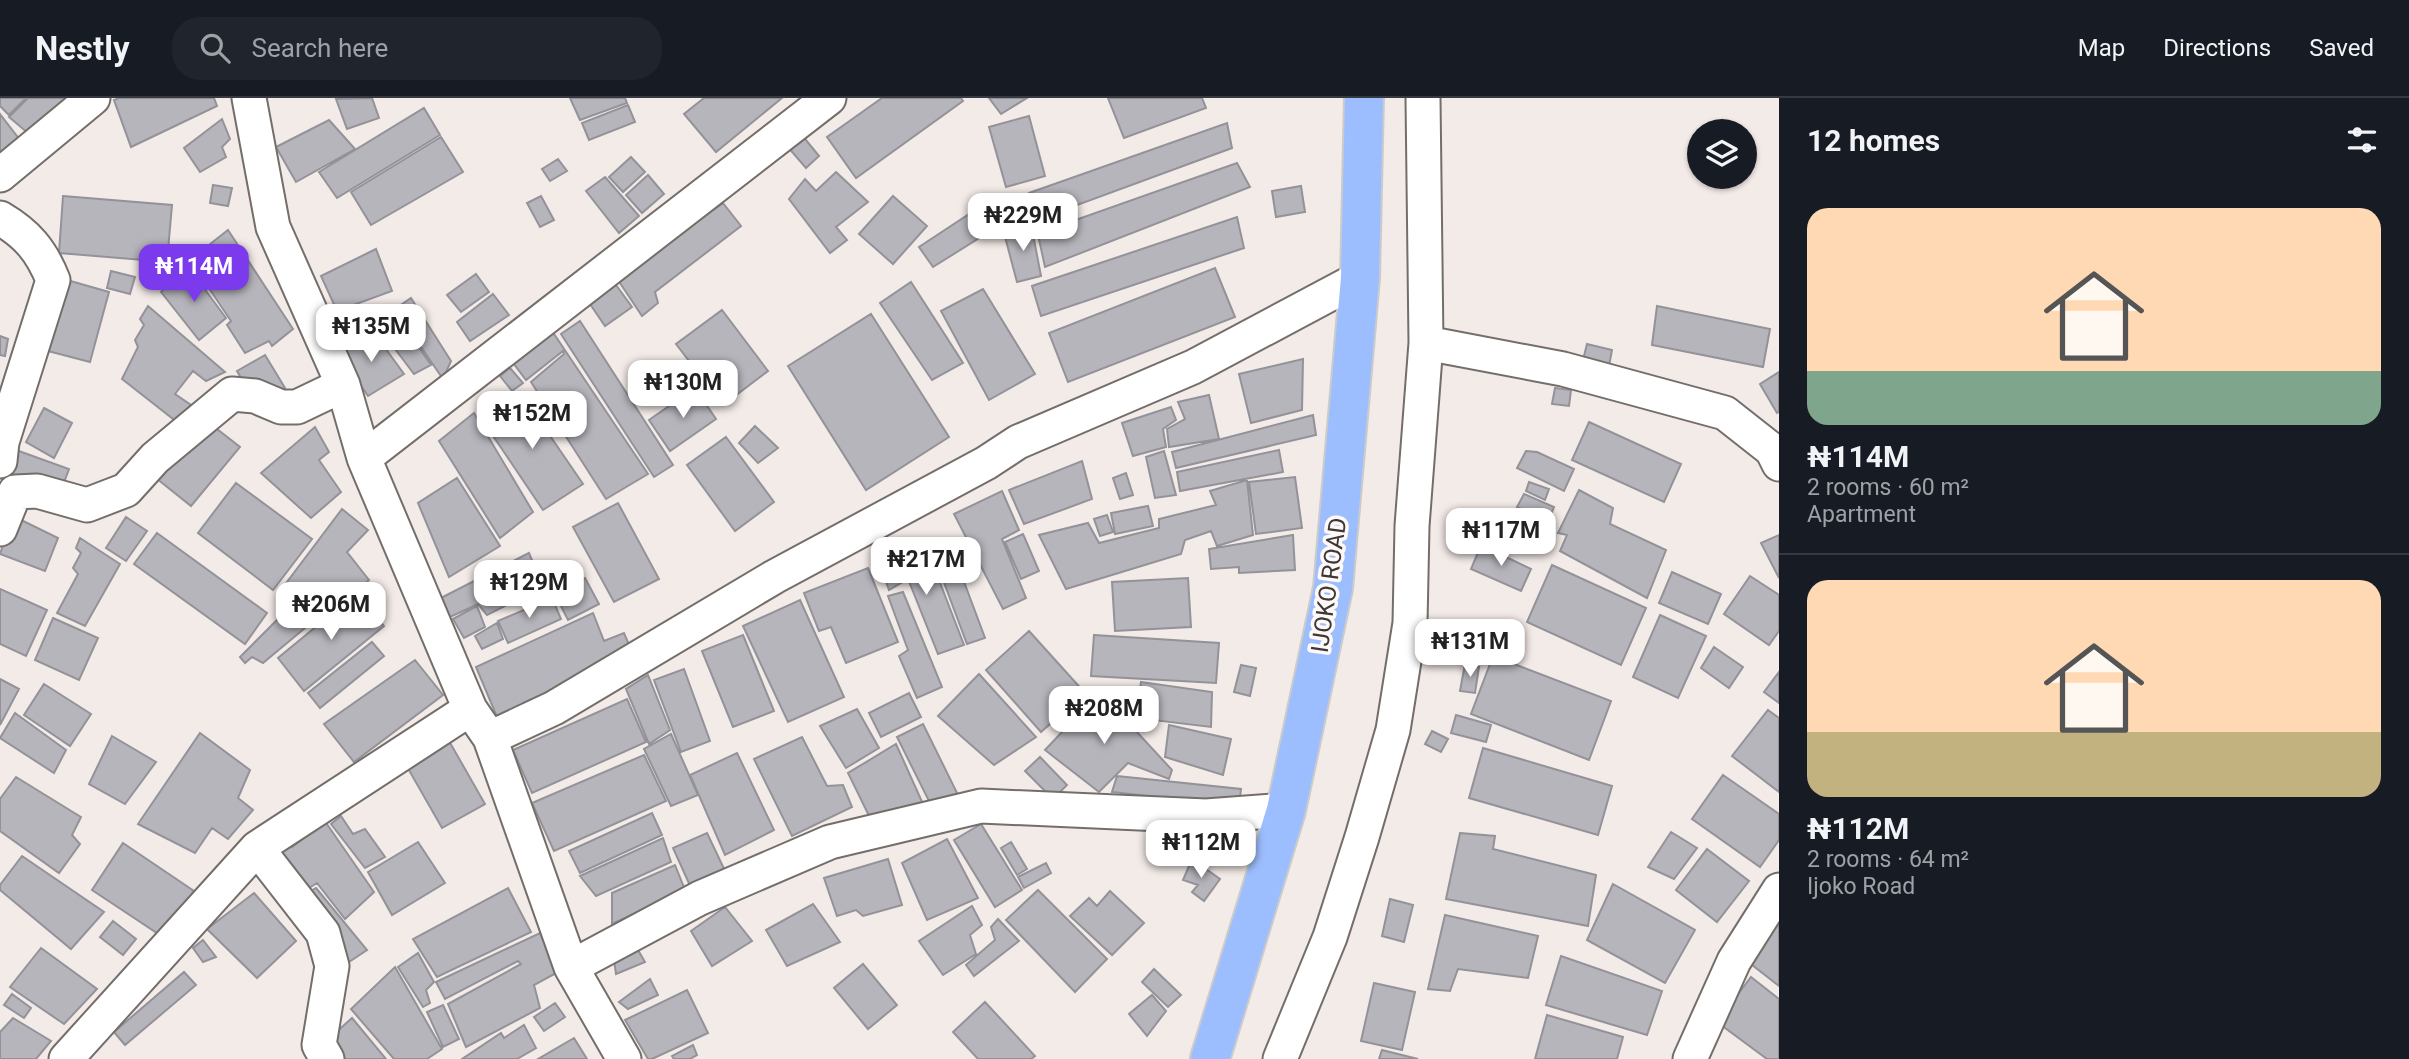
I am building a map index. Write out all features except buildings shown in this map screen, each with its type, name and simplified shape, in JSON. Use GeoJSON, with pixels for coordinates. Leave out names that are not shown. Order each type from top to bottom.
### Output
{"type":"FeatureCollection","features":[{"type":"Feature","properties":{"kind":"main road","name":"IJOKO ROAD"},"geometry":{"type":"LineString","coordinates":[[1210,1059],[1286,810],[1333,587],[1360,278],[1364,98]]}},
{"type":"Feature","properties":{"kind":"street"},"geometry":{"type":"LineString","coordinates":[[0,176],[93,98]]}},
{"type":"Feature","properties":{"kind":"street"},"geometry":{"type":"LineString","coordinates":[[248,98],[273,227],[343,386],[364,458],[470,709],[489,738],[571,967],[624,1059]]}},
{"type":"Feature","properties":{"kind":"street"},"geometry":{"type":"LineString","coordinates":[[364,458],[829,98]]}},
{"type":"Feature","properties":{"kind":"street"},"geometry":{"type":"LineString","coordinates":[[1280,1059],[1330,937],[1393,730],[1410,624],[1412,526],[1426,343],[1423,98]]}},
{"type":"Feature","properties":{"kind":"street"},"geometry":{"type":"LineString","coordinates":[[0,218],[23,232],[47,266],[52,280],[2,442],[0,461]]}},
{"type":"Feature","properties":{"kind":"street"},"geometry":{"type":"LineString","coordinates":[[489,738],[554,708],[774,577],[986,463],[1018,443],[1192,367],[1360,278]]}},
{"type":"Feature","properties":{"kind":"street"},"geometry":{"type":"LineString","coordinates":[[1426,343],[1563,369],[1725,413],[1772,450],[1779,464]]}},
{"type":"Feature","properties":{"kind":"street"},"geometry":{"type":"LineString","coordinates":[[0,528],[7,486],[87,505],[126,490],[155,458],[232,394],[255,396],[281,407],[297,407],[343,386]]}},
{"type":"Feature","properties":{"kind":"street"},"geometry":{"type":"LineString","coordinates":[[66,1059],[257,848],[470,709]]}},
{"type":"Feature","properties":{"kind":"street"},"geometry":{"type":"LineString","coordinates":[[571,967],[700,898],[830,842],[981,806],[1206,816],[1286,810]]}},
{"type":"Feature","properties":{"kind":"street"},"geometry":{"type":"LineString","coordinates":[[257,848],[323,933],[332,966],[319,1045],[327,1059]]}},
{"type":"Feature","properties":{"kind":"street"},"geometry":{"type":"LineString","coordinates":[[1690,1059],[1734,961],[1779,890]]}}]}
